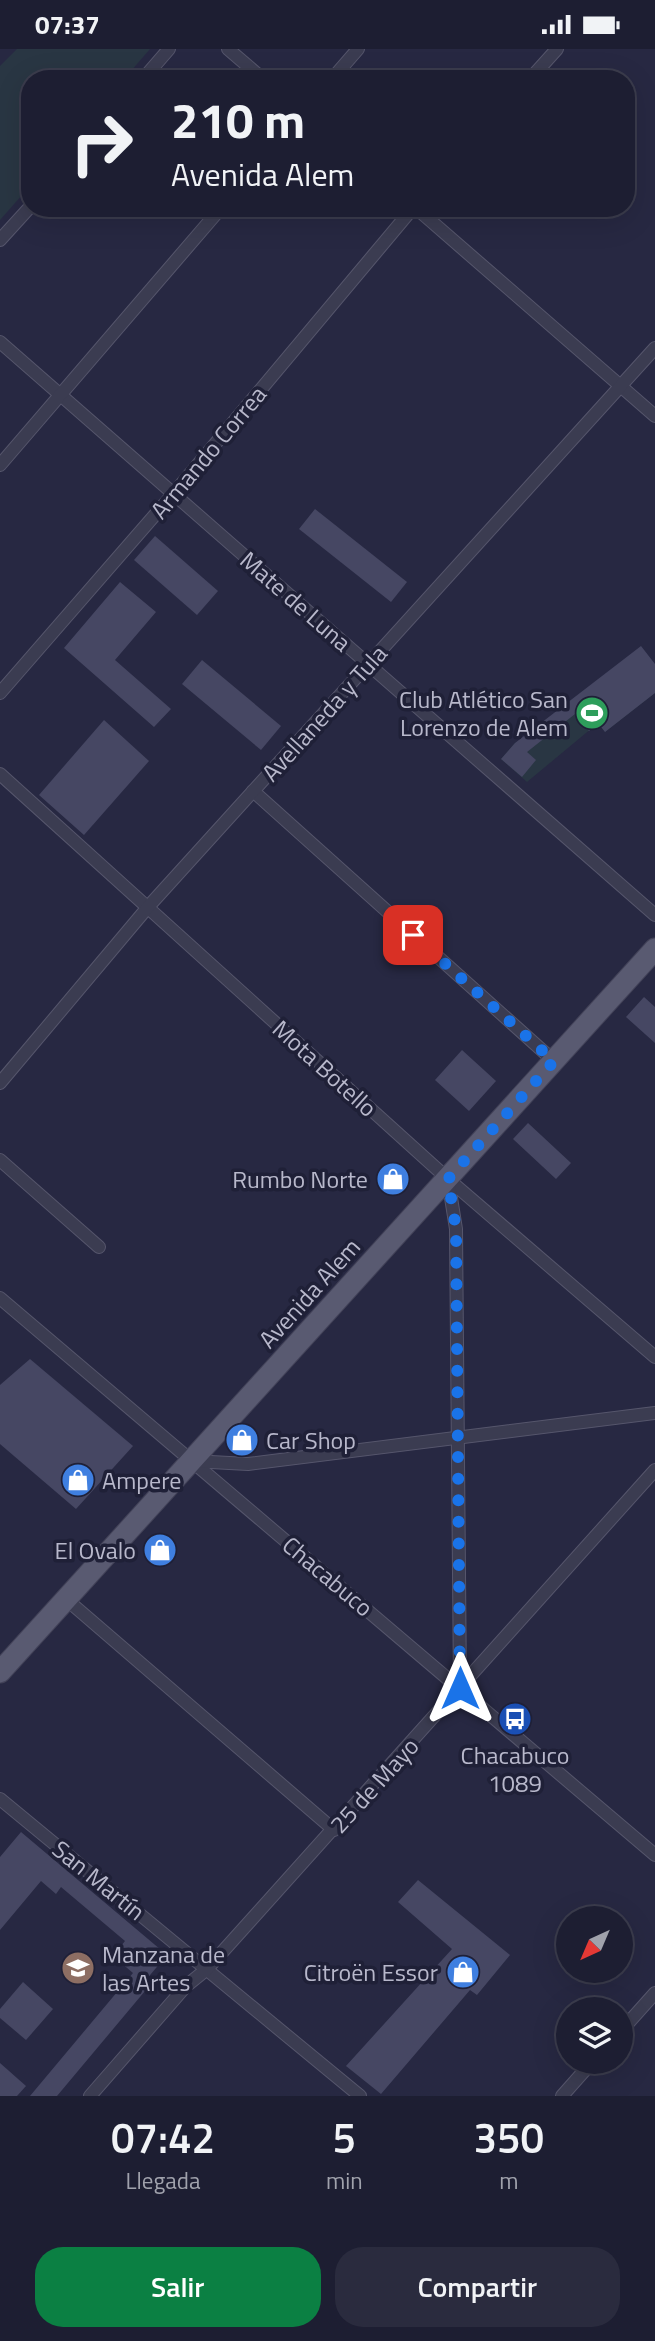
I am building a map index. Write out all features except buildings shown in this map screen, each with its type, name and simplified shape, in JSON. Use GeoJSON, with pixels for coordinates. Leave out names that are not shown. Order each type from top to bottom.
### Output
{"type":"FeatureCollection","features":[{"type":"Feature","properties":{"kind":"main road","name":"Avenida Alem"},"geometry":{"type":"LineString","coordinates":[[0,1672],[655,949]]}},
{"type":"Feature","properties":{"kind":"street"},"geometry":{"type":"LineString","coordinates":[[151,70],[169,49]]}},
{"type":"Feature","properties":{"kind":"street"},"geometry":{"type":"LineString","coordinates":[[228,49],[252,70]]}},
{"type":"Feature","properties":{"kind":"street"},"geometry":{"type":"LineString","coordinates":[[340,70],[358,49]]}},
{"type":"Feature","properties":{"kind":"street"},"geometry":{"type":"LineString","coordinates":[[538,70],[557,49]]}},
{"type":"Feature","properties":{"kind":"street"},"geometry":{"type":"LineString","coordinates":[[0,240],[21,217]]}},
{"type":"Feature","properties":{"kind":"street"},"geometry":{"type":"LineString","coordinates":[[0,465],[213,217]]}},
{"type":"Feature","properties":{"kind":"street","name":"Armando Correa"},"geometry":{"type":"LineString","coordinates":[[0,692],[174,493],[406,217]]}},
{"type":"Feature","properties":{"kind":"street"},"geometry":{"type":"LineString","coordinates":[[424,217],[655,416]]}},
{"type":"Feature","properties":{"kind":"street","name":"Mate de Luna"},"geometry":{"type":"LineString","coordinates":[[0,342],[655,915]]}},
{"type":"Feature","properties":{"kind":"street","name":"Avellaneda y Tula"},"geometry":{"type":"LineString","coordinates":[[0,1083],[148,907],[655,348]]}},
{"type":"Feature","properties":{"kind":"street","name":"Mota Botello"},"geometry":{"type":"LineString","coordinates":[[0,773],[448,1179],[655,1357]]}},
{"type":"Feature","properties":{"kind":"street"},"geometry":{"type":"LineString","coordinates":[[253,791],[554,1061]]}},
{"type":"Feature","properties":{"kind":"street"},"geometry":{"type":"LineString","coordinates":[[0,1160],[99,1247]]}},
{"type":"Feature","properties":{"kind":"street"},"geometry":{"type":"LineString","coordinates":[[448,1179],[456,1229],[460,1688]]}},
{"type":"Feature","properties":{"kind":"street","name":"Chacabuco"},"geometry":{"type":"LineString","coordinates":[[0,1298],[655,1855]]}},
{"type":"Feature","properties":{"kind":"street"},"geometry":{"type":"LineString","coordinates":[[192,1461],[248,1464],[655,1413]]}},
{"type":"Feature","properties":{"kind":"street","name":"25 de Mayo"},"geometry":{"type":"LineString","coordinates":[[90,2096],[186,1986],[207,1969],[334,1830],[655,1470]]}},
{"type":"Feature","properties":{"kind":"street"},"geometry":{"type":"LineString","coordinates":[[66,1599],[334,1830]]}},
{"type":"Feature","properties":{"kind":"street","name":"San Martín"},"geometry":{"type":"LineString","coordinates":[[0,1799],[360,2096]]}},
{"type":"Feature","properties":{"kind":"street"},"geometry":{"type":"LineString","coordinates":[[633,2018],[655,1993]]}},
{"type":"Feature","properties":{"kind":"street"},"geometry":{"type":"LineString","coordinates":[[562,2096],[581,2074]]}},
{"type":"Feature","properties":{"kind":"shaded area"},"geometry":{"type":"Polygon","coordinates":[[[17,49],[150,49],[132,70],[21,70],[21,196],[0,220],[0,66],[17,49]]]}},
{"type":"Feature","properties":{"kind":"shaded area","name":"Club Atlético San Lorenzo de Alem"},"geometry":{"type":"Polygon","coordinates":[[[655,664],[655,693],[605,732],[598,723],[527,782],[501,759],[515,743],[655,664]]]}},
{"type":"Feature","properties":{"kind":"place","name":"Club Atlético San Lorenzo de Alem"},"geometry":{"type":"Point","coordinates":[592,713]}},
{"type":"Feature","properties":{"kind":"place","name":"Rumbo Norte"},"geometry":{"type":"Point","coordinates":[393,1179]}},
{"type":"Feature","properties":{"kind":"place","name":"Car Shop"},"geometry":{"type":"Point","coordinates":[242,1440]}},
{"type":"Feature","properties":{"kind":"place","name":"Ampere"},"geometry":{"type":"Point","coordinates":[78,1480]}},
{"type":"Feature","properties":{"kind":"place","name":"El Ovalo"},"geometry":{"type":"Point","coordinates":[160,1550]}},
{"type":"Feature","properties":{"kind":"place","name":"Chacabuco 1089"},"geometry":{"type":"Point","coordinates":[515,1719]}},
{"type":"Feature","properties":{"kind":"place","name":"Manzana de las Artes"},"geometry":{"type":"Point","coordinates":[78,1968]}},
{"type":"Feature","properties":{"kind":"place","name":"Citroën Essor"},"geometry":{"type":"Point","coordinates":[463,1972]}},
{"type":"Feature","properties":{"kind":"route"},"geometry":{"type":"LineString","coordinates":[[413,935],[554,1061],[448,1179],[456,1229],[460,1688]]}}]}
